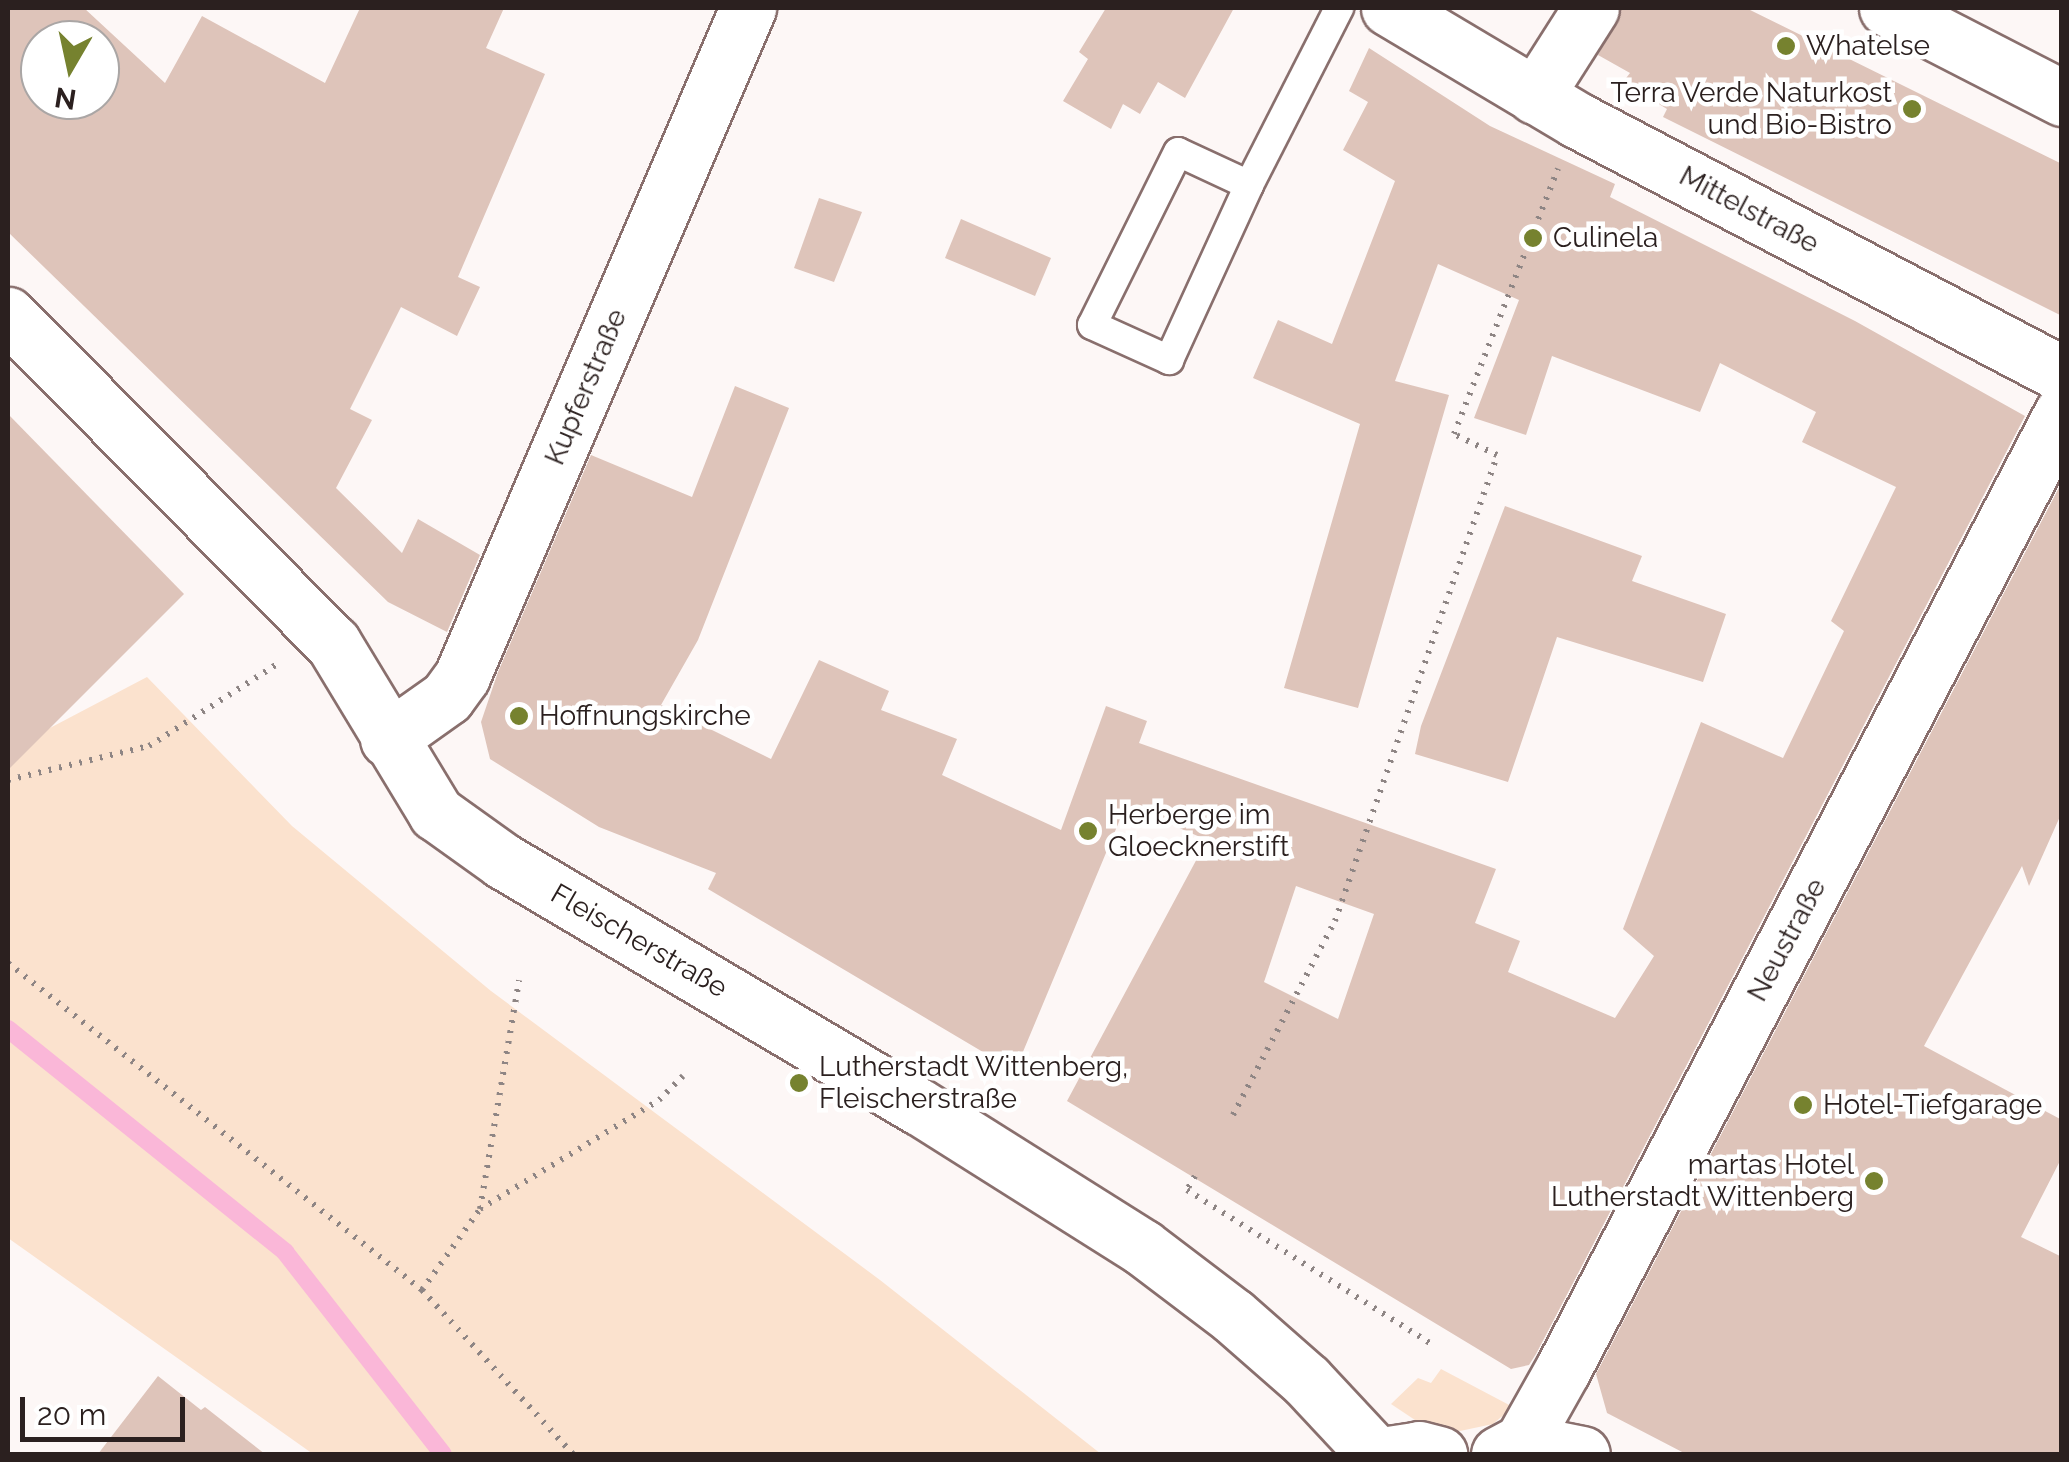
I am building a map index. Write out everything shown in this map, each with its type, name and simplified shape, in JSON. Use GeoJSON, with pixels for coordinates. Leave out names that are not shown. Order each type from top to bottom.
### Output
{"type":"FeatureCollection","features":[{"type":"Feature","properties":{"kind":"street","name":"Kupferstraße"},"geometry":{"type":"LineString","coordinates":[[388,738],[447,697],[462,676],[748,8]]}},
{"type":"Feature","properties":{"kind":"street","name":"Mittelstraße"},"geometry":{"type":"LineString","coordinates":[[1389,8],[1556,108],[2062,374]]}},
{"type":"Feature","properties":{"kind":"street"},"geometry":{"type":"LineString","coordinates":[[1556,108],[1591,8]]}},
{"type":"Feature","properties":{"kind":"street"},"geometry":{"type":"LineString","coordinates":[[1887,8],[2062,98]]}},
{"type":"Feature","properties":{"kind":"street","name":"Fleischerstraße"},"geometry":{"type":"LineString","coordinates":[[8,315],[319,626],[365,692],[388,738],[436,813],[465,835],[935,1117],[1142,1247],[1233,1316],[1292,1368],[1374,1454]]}},
{"type":"Feature","properties":{"kind":"street","name":"Neustraße"},"geometry":{"type":"LineString","coordinates":[[1510,1448],[2062,413]]}},
{"type":"Feature","properties":{"kind":"street"},"geometry":{"type":"LineString","coordinates":[[1510,1448],[1582,1454]]}},
{"type":"Feature","properties":{"kind":"street"},"geometry":{"type":"LineString","coordinates":[[1389,1454],[1419,1449],[1439,1454]]}},
{"type":"Feature","properties":{"kind":"lane"},"geometry":{"type":"LineString","coordinates":[[1249,185],[1178,152],[1092,325],[1170,360],[1249,185],[1339,8]]}},
{"type":"Feature","properties":{"kind":"path"},"geometry":{"type":"LineString","coordinates":[[1233,1114],[1335,921],[1496,455],[1454,434],[1556,108]]}},
{"type":"Feature","properties":{"kind":"path"},"geometry":{"type":"LineString","coordinates":[[8,780],[149,746],[198,711],[268,672],[319,626]]}},
{"type":"Feature","properties":{"kind":"path"},"geometry":{"type":"LineString","coordinates":[[8,963],[422,1290],[573,1454]]}},
{"type":"Feature","properties":{"kind":"path"},"geometry":{"type":"LineString","coordinates":[[480,1208],[519,980]]}},
{"type":"Feature","properties":{"kind":"path"},"geometry":{"type":"LineString","coordinates":[[422,1290],[480,1208],[659,1100],[684,1076]]}},
{"type":"Feature","properties":{"kind":"path"},"geometry":{"type":"LineString","coordinates":[[1195,1176],[1187,1190],[1430,1343]]}},
{"type":"Feature","properties":{"kind":"shaded area"},"geometry":{"type":"Polygon","coordinates":[[[147,677],[292,826],[491,991],[880,1280],[1101,1454],[313,1454],[8,1238],[8,750],[147,677]]]}},
{"type":"Feature","properties":{"kind":"shaded area"},"geometry":{"type":"Polygon","coordinates":[[[1441,1369],[1513,1407],[1493,1424],[1460,1431],[1421,1424],[1391,1404],[1418,1378],[1431,1383],[1441,1369]]]}},
{"type":"Feature","properties":{"kind":"building"},"geometry":{"type":"Polygon","coordinates":[[[8,8],[84,8],[97,20],[20,20],[20,120],[120,120],[120,41],[165,83],[202,16],[325,83],[360,8],[504,8],[486,48],[545,74],[458,277],[480,287],[457,336],[401,307],[350,409],[372,420],[336,488],[402,553],[418,519],[480,555],[447,632],[388,602],[8,232],[8,8]]]}},
{"type":"Feature","properties":{"kind":"building"},"geometry":{"type":"Polygon","coordinates":[[[1106,8],[1234,8],[1185,98],[1158,82],[1140,114],[1123,104],[1111,129],[1063,101],[1088,59],[1079,52],[1106,8]]]}},
{"type":"Feature","properties":{"kind":"building"},"geometry":{"type":"Polygon","coordinates":[[[1622,8],[1746,8],[2062,164],[2062,316],[1663,117],[1667,109],[1623,82],[1630,73],[1598,55],[1622,8]]]}},
{"type":"Feature","properties":{"kind":"building"},"geometry":{"type":"Polygon","coordinates":[[[1369,48],[1490,126],[1615,184],[1610,197],[1855,321],[2025,416],[1536,1354],[1529,1365],[1511,1369],[1067,1101],[1207,840],[1126,805],[1015,1071],[708,889],[716,873],[599,827],[490,759],[481,722],[498,672],[591,455],[692,497],[735,386],[789,408],[698,640],[661,705],[771,759],[819,660],[889,691],[881,710],[957,739],[942,775],[1061,830],[1106,706],[1147,721],[1139,743],[1496,869],[1475,923],[1520,941],[1508,972],[1615,1018],[1654,956],[1623,929],[1701,722],[1783,758],[1844,631],[1831,621],[1896,487],[1802,442],[1816,412],[1720,363],[1700,412],[1552,356],[1526,435],[1474,418],[1519,300],[1438,264],[1395,381],[1449,395],[1358,708],[1284,688],[1360,424],[1253,378],[1278,320],[1332,344],[1395,181],[1343,150],[1368,102],[1349,91],[1369,48]],[[1296,886],[1264,982],[1338,1019],[1374,914],[1296,886]]]}},
{"type":"Feature","properties":{"kind":"building"},"geometry":{"type":"Polygon","coordinates":[[[819,198],[862,212],[834,282],[794,268],[819,198]]]}},
{"type":"Feature","properties":{"kind":"building"},"geometry":{"type":"Polygon","coordinates":[[[961,219],[1051,258],[1035,296],[945,258],[961,219]]]}},
{"type":"Feature","properties":{"kind":"building"},"geometry":{"type":"Polygon","coordinates":[[[8,414],[184,594],[8,770],[8,414]]]}},
{"type":"Feature","properties":{"kind":"building"},"geometry":{"type":"Polygon","coordinates":[[[2062,482],[2062,812],[2029,886],[2022,866],[1924,1046],[2062,1120],[2062,1157],[2021,1237],[2062,1257],[2062,1454],[1686,1454],[1607,1413],[1596,1374],[2062,482]]]}},
{"type":"Feature","properties":{"kind":"building"},"geometry":{"type":"Polygon","coordinates":[[[1505,506],[1642,556],[1632,581],[1726,614],[1703,682],[1557,637],[1508,782],[1415,754],[1421,726],[1505,506]]]}},
{"type":"Feature","properties":{"kind":"building"},"geometry":{"type":"Polygon","coordinates":[[[158,1376],[201,1410],[205,1407],[265,1454],[98,1454],[158,1376]]]}},
{"type":"Feature","properties":{"kind":"waterway"},"geometry":{"type":"LineString","coordinates":[[8,1029],[285,1252],[443,1454]]}},
{"type":"Feature","properties":{"kind":"place","name":"Whatelse"},"geometry":{"type":"Point","coordinates":[1786,46]}},
{"type":"Feature","properties":{"kind":"place","name":"Terra Verde Naturkost und Bio-Bistro"},"geometry":{"type":"Point","coordinates":[1912,109]}},
{"type":"Feature","properties":{"kind":"place","name":"Culinela"},"geometry":{"type":"Point","coordinates":[1533,238]}},
{"type":"Feature","properties":{"kind":"place","name":"Hoffnungskirche"},"geometry":{"type":"Point","coordinates":[519,716]}},
{"type":"Feature","properties":{"kind":"place","name":"Herberge im Gloecknerstift"},"geometry":{"type":"Point","coordinates":[1088,831]}},
{"type":"Feature","properties":{"kind":"place","name":"Lutherstadt Wittenberg, Fleischerstraße"},"geometry":{"type":"Point","coordinates":[799,1083]}},
{"type":"Feature","properties":{"kind":"place","name":"Hotel-Tiefgarage"},"geometry":{"type":"Point","coordinates":[1803,1105]}},
{"type":"Feature","properties":{"kind":"place","name":"martas Hotel Lutherstadt Wittenberg"},"geometry":{"type":"Point","coordinates":[1874,1181]}}]}
